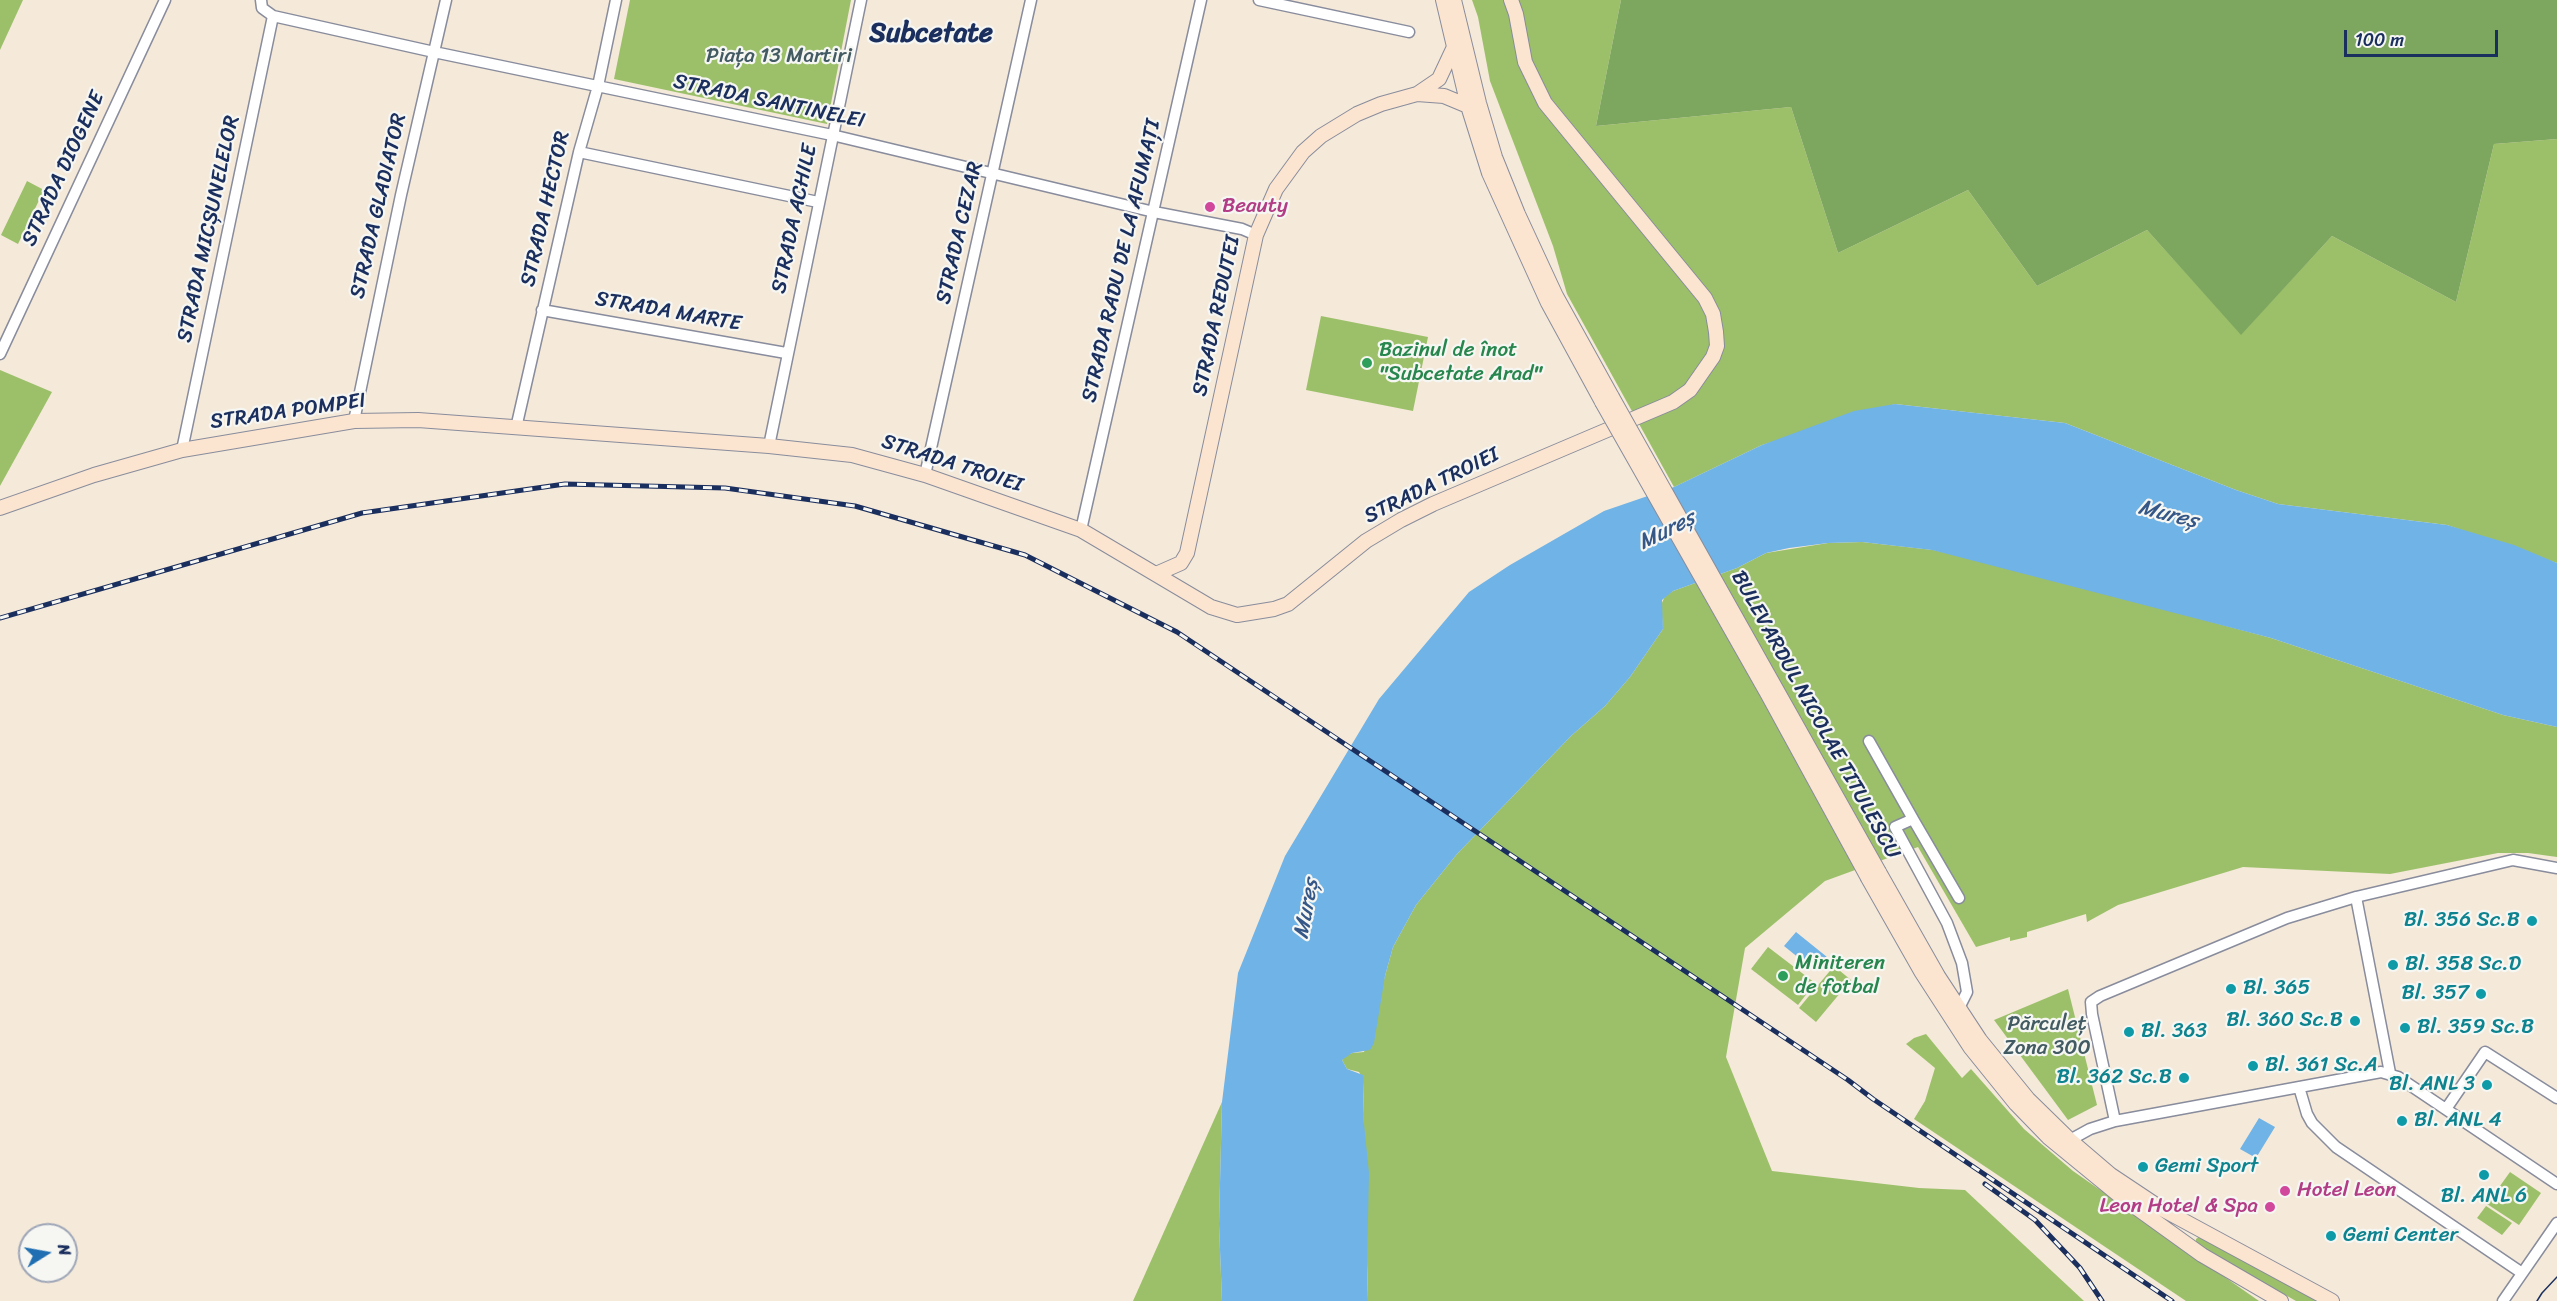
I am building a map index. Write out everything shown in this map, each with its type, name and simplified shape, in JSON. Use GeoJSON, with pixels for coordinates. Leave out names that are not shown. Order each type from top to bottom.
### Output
{"type":"FeatureCollection","features":[{"type":"Feature","properties":{"kind":"main road","name":"STRADA TROIEI"},"geometry":{"type":"LineString","coordinates":[[698,441],[852,455],[925,475],[1081,530],[1199,602],[1237,615],[1256,614],[1288,604],[1366,541],[1401,520],[1454,495],[1653,412],[1690,390],[1702,375],[1717,346],[1713,315],[1705,298],[1545,104],[1524,62],[1516,14],[1511,0]]}},
{"type":"Feature","properties":{"kind":"main road","name":"BULEVARDUL NICOLAE TITULESCU"},"geometry":{"type":"LineString","coordinates":[[1453,2],[1454,47],[1468,106],[1489,172],[1506,214],[1548,303],[1607,399],[1874,875],[1980,1040],[2015,1084],[2070,1140],[2111,1175],[2162,1209],[2332,1301]]}},
{"type":"Feature","properties":{"kind":"main road","name":"BULEVARDUL NICOLAE TITULESCU"},"geometry":{"type":"LineString","coordinates":[[1453,2],[1482,113],[1518,214],[1607,399]]}},
{"type":"Feature","properties":{"kind":"main road"},"geometry":{"type":"LineString","coordinates":[[1417,94],[1439,79],[1454,47]]}},
{"type":"Feature","properties":{"kind":"main road","name":"STRADA REDUTEI"},"geometry":{"type":"LineString","coordinates":[[1156,574],[1181,563],[1187,553],[1256,235],[1276,189],[1303,152],[1321,136],[1373,107],[1417,94]]}},
{"type":"Feature","properties":{"kind":"main road"},"geometry":{"type":"LineString","coordinates":[[1417,94],[1444,96],[1468,106]]}},
{"type":"Feature","properties":{"kind":"main road","name":"STRADA POMPEI"},"geometry":{"type":"LineString","coordinates":[[0,508],[94,475],[182,450],[354,421],[418,420],[698,441]]}},
{"type":"Feature","properties":{"kind":"main road","name":"BULEVARDUL NICOLAE TITULESCU"},"geometry":{"type":"LineString","coordinates":[[1874,875],[1922,973],[1970,1047],[2016,1104],[2048,1137],[2120,1196],[2202,1255],[2281,1301]]}},
{"type":"Feature","properties":{"kind":"street","name":"STRADA DIOGENE"},"geometry":{"type":"LineString","coordinates":[[0,354],[165,0]]}},
{"type":"Feature","properties":{"kind":"street"},"geometry":{"type":"LineString","coordinates":[[261,0],[262,8],[273,16]]}},
{"type":"Feature","properties":{"kind":"street","name":"STRADA GLADIATOR"},"geometry":{"type":"LineString","coordinates":[[354,421],[446,0]]}},
{"type":"Feature","properties":{"kind":"street","name":"STRADA HECTOR"},"geometry":{"type":"LineString","coordinates":[[516,428],[579,152],[598,86],[616,0]]}},
{"type":"Feature","properties":{"kind":"street","name":"STRADA ACHILE"},"geometry":{"type":"LineString","coordinates":[[769,446],[786,353],[861,0]]}},
{"type":"Feature","properties":{"kind":"street","name":"STRADA CEZAR"},"geometry":{"type":"LineString","coordinates":[[925,475],[1031,0]]}},
{"type":"Feature","properties":{"kind":"street","name":"STRADA RADU DE LA AFUMAȚI"},"geometry":{"type":"LineString","coordinates":[[1081,530],[1201,0]]}},
{"type":"Feature","properties":{"kind":"street"},"geometry":{"type":"LineString","coordinates":[[1259,0],[1408,32]]}},
{"type":"Feature","properties":{"kind":"street","name":"STRADA SANTINELEI"},"geometry":{"type":"LineString","coordinates":[[273,16],[832,135],[1154,212],[1242,229],[1256,235]]}},
{"type":"Feature","properties":{"kind":"street","name":"STRADA MICȘUNELELOR"},"geometry":{"type":"LineString","coordinates":[[182,450],[273,16]]}},
{"type":"Feature","properties":{"kind":"street"},"geometry":{"type":"LineString","coordinates":[[579,152],[818,202]]}},
{"type":"Feature","properties":{"kind":"street","name":"STRADA MARTE"},"geometry":{"type":"LineString","coordinates":[[542,310],[786,353]]}},
{"type":"Feature","properties":{"kind":"street"},"geometry":{"type":"LineString","coordinates":[[1869,741],[1959,898]]}},
{"type":"Feature","properties":{"kind":"street"},"geometry":{"type":"LineString","coordinates":[[1912,819],[1895,827],[1947,923],[1962,963],[1967,992],[1959,1008]]}},
{"type":"Feature","properties":{"kind":"street"},"geometry":{"type":"LineString","coordinates":[[2115,1121],[2091,1002],[2114,989],[2287,918],[2356,897],[2512,860],[2557,868]]}},
{"type":"Feature","properties":{"kind":"street"},"geometry":{"type":"LineString","coordinates":[[2356,897],[2390,1073]]}},
{"type":"Feature","properties":{"kind":"street"},"geometry":{"type":"LineString","coordinates":[[2446,1109],[2485,1052],[2557,1098]]}},
{"type":"Feature","properties":{"kind":"street"},"geometry":{"type":"LineString","coordinates":[[2070,1140],[2115,1121],[2369,1073],[2390,1073],[2557,1184]]}},
{"type":"Feature","properties":{"kind":"street"},"geometry":{"type":"LineString","coordinates":[[2299,1087],[2312,1124],[2336,1147],[2522,1273]]}},
{"type":"Feature","properties":{"kind":"street"},"geometry":{"type":"LineString","coordinates":[[2503,1301],[2557,1223]]}},
{"type":"Feature","properties":{"kind":"green space"},"geometry":{"type":"Polygon","coordinates":[[[0,0],[23,0],[0,50],[0,0]]]}},
{"type":"Feature","properties":{"kind":"green space","name":"Piața 13 Martiri"},"geometry":{"type":"Polygon","coordinates":[[[630,0],[851,0],[827,124],[614,79],[630,0]]]}},
{"type":"Feature","properties":{"kind":"green space"},"geometry":{"type":"Polygon","coordinates":[[[1472,0],[1621,0],[1596,126],[1791,107],[1838,253],[1968,190],[2037,286],[2147,230],[2241,334],[2332,236],[2456,302],[2494,144],[2557,139],[2557,563],[2447,525],[2278,504],[2236,490],[2065,423],[1895,404],[1762,445],[1674,487],[1567,294],[1553,246],[1490,81],[1478,17],[1472,0]]]}},
{"type":"Feature","properties":{"kind":"green space"},"geometry":{"type":"Polygon","coordinates":[[[1621,0],[2557,0],[2557,139],[2494,144],[2456,302],[2332,236],[2241,335],[2147,230],[2037,286],[1968,190],[1838,253],[1791,107],[1596,126],[1621,0]]]}},
{"type":"Feature","properties":{"kind":"green space"},"geometry":{"type":"Polygon","coordinates":[[[27,181],[44,190],[18,244],[1,235],[27,181]]]}},
{"type":"Feature","properties":{"kind":"green space","name":"Bazinul de înot \"Subcetate Arad\""},"geometry":{"type":"Polygon","coordinates":[[[1321,316],[1428,337],[1413,411],[1306,390],[1321,316]]]}},
{"type":"Feature","properties":{"kind":"green space"},"geometry":{"type":"Polygon","coordinates":[[[0,370],[52,392],[0,486],[0,370]]]}},
{"type":"Feature","properties":{"kind":"green space"},"geometry":{"type":"Polygon","coordinates":[[[1862,542],[1933,550],[1995,564],[2271,638],[2503,715],[2557,727],[2557,857],[2528,853],[2498,853],[2390,874],[2243,867],[2118,905],[2087,922],[2086,914],[2027,932],[2027,937],[2010,941],[2010,937],[1976,947],[1918,847],[1825,881],[1745,948],[1726,1057],[1772,1171],[1919,1188],[1965,1190],[2084,1301],[1368,1301],[1364,1081],[1359,1072],[1347,1069],[1342,1060],[1344,1056],[1352,1053],[1364,1052],[1393,947],[1416,905],[1457,854],[1571,736],[1605,706],[1630,677],[1663,629],[1661,605],[1665,596],[1737,568],[1766,553],[1828,543],[1862,542]]]}},
{"type":"Feature","properties":{"kind":"green space","name":"Miniteren de fotbal"},"geometry":{"type":"Polygon","coordinates":[[[1768,947],[1815,983],[1798,1005],[1751,969],[1768,947]]]}},
{"type":"Feature","properties":{"kind":"green space"},"geometry":{"type":"Polygon","coordinates":[[[1834,966],[1851,980],[1816,1022],[1799,1008],[1834,966]]]}},
{"type":"Feature","properties":{"kind":"green space","name":"Părculeț Zona 300"},"geometry":{"type":"Polygon","coordinates":[[[2068,989],[2097,1105],[2068,1120],[1994,1020],[2068,989]]]}},
{"type":"Feature","properties":{"kind":"green space"},"geometry":{"type":"Polygon","coordinates":[[[1926,1034],[1962,1078],[1971,1069],[2024,1129],[2073,1171],[2259,1301],[2186,1301],[1914,1119],[1925,1101],[1935,1068],[1906,1044],[1926,1034]]]}},
{"type":"Feature","properties":{"kind":"green space"},"geometry":{"type":"Polygon","coordinates":[[[1222,1102],[1219,1224],[1222,1301],[1133,1301],[1222,1102]]]}},
{"type":"Feature","properties":{"kind":"green space"},"geometry":{"type":"Polygon","coordinates":[[[2510,1172],[2541,1193],[2519,1225],[2487,1204],[2510,1172]]]}},
{"type":"Feature","properties":{"kind":"green space"},"geometry":{"type":"Polygon","coordinates":[[[2486,1206],[2512,1223],[2502,1235],[2477,1218],[2486,1206]]]}},
{"type":"Feature","properties":{"kind":"green space"},"geometry":{"type":"Polygon","coordinates":[[[2200,1236],[2266,1270],[2318,1301],[2296,1301],[2196,1244],[2196,1239],[2200,1236]]]}},
{"type":"Feature","properties":{"kind":"water","name":"Mureș"},"geometry":{"type":"Polygon","coordinates":[[[1895,404],[2065,423],[2236,490],[2278,504],[2447,525],[2514,545],[2557,563],[2557,727],[2503,715],[2271,638],[1932,550],[1862,542],[1789,548],[1766,553],[1737,568],[1673,591],[1662,600],[1663,629],[1630,677],[1605,706],[1571,736],[1457,854],[1416,905],[1393,947],[1385,976],[1374,1043],[1370,1050],[1352,1053],[1342,1060],[1347,1069],[1363,1075],[1364,1081],[1363,1114],[1369,1173],[1368,1301],[1222,1301],[1219,1224],[1222,1102],[1238,973],[1285,856],[1379,699],[1469,592],[1510,565],[1604,511],[1674,487],[1762,445],[1854,411],[1895,404]]]}},
{"type":"Feature","properties":{"kind":"water"},"geometry":{"type":"Polygon","coordinates":[[[1796,932],[1827,957],[1815,971],[1784,946],[1796,932]]]}},
{"type":"Feature","properties":{"kind":"water"},"geometry":{"type":"Polygon","coordinates":[[[2259,1118],[2275,1127],[2256,1158],[2240,1149],[2259,1118]]]}},
{"type":"Feature","properties":{"kind":"tram line"},"geometry":{"type":"LineString","coordinates":[[2537,1301],[2557,1277]]}},
{"type":"Feature","properties":{"kind":"railway"},"geometry":{"type":"LineString","coordinates":[[0,618],[362,513],[565,484],[725,488],[855,506],[1025,555],[1177,632],[1848,1080],[2172,1301]]}},
{"type":"Feature","properties":{"kind":"railway"},"geometry":{"type":"LineString","coordinates":[[1985,1184],[2035,1220],[2080,1268],[2102,1301]]}},
{"type":"Feature","properties":{"kind":"place","name":"Beauty"},"geometry":{"type":"Point","coordinates":[1210,207]}},
{"type":"Feature","properties":{"kind":"place","name":"Bazinul de înot \"Subcetate Arad\""},"geometry":{"type":"Point","coordinates":[1367,363]}},
{"type":"Feature","properties":{"kind":"place","name":"Bl. 356 Sc.B"},"geometry":{"type":"Point","coordinates":[2532,921]}},
{"type":"Feature","properties":{"kind":"place","name":"Bl. 358 Sc.D"},"geometry":{"type":"Point","coordinates":[2393,965]}},
{"type":"Feature","properties":{"kind":"place","name":"Miniteren de fotbal"},"geometry":{"type":"Point","coordinates":[1783,976]}},
{"type":"Feature","properties":{"kind":"place","name":"Bl. 365"},"geometry":{"type":"Point","coordinates":[2231,989]}},
{"type":"Feature","properties":{"kind":"place","name":"Bl. 357"},"geometry":{"type":"Point","coordinates":[2481,994]}},
{"type":"Feature","properties":{"kind":"place","name":"Bl. 360 Sc.B"},"geometry":{"type":"Point","coordinates":[2355,1021]}},
{"type":"Feature","properties":{"kind":"place","name":"Bl. 359 Sc.B"},"geometry":{"type":"Point","coordinates":[2405,1028]}},
{"type":"Feature","properties":{"kind":"place","name":"Bl. 363"},"geometry":{"type":"Point","coordinates":[2129,1032]}},
{"type":"Feature","properties":{"kind":"place","name":"Bl. 361 Sc.A"},"geometry":{"type":"Point","coordinates":[2253,1066]}},
{"type":"Feature","properties":{"kind":"place","name":"Bl. 362 Sc.B"},"geometry":{"type":"Point","coordinates":[2184,1078]}},
{"type":"Feature","properties":{"kind":"place","name":"Bl. ANL 3"},"geometry":{"type":"Point","coordinates":[2487,1085]}},
{"type":"Feature","properties":{"kind":"place","name":"Bl. ANL 4"},"geometry":{"type":"Point","coordinates":[2402,1121]}},
{"type":"Feature","properties":{"kind":"place","name":"Gemi Sport"},"geometry":{"type":"Point","coordinates":[2143,1167]}},
{"type":"Feature","properties":{"kind":"place","name":"Bl. ANL 6"},"geometry":{"type":"Point","coordinates":[2484,1175]}},
{"type":"Feature","properties":{"kind":"place","name":"Hotel Leon"},"geometry":{"type":"Point","coordinates":[2285,1191]}},
{"type":"Feature","properties":{"kind":"place","name":"Leon Hotel & Spa"},"geometry":{"type":"Point","coordinates":[2270,1207]}},
{"type":"Feature","properties":{"kind":"place","name":"Gemi Center"},"geometry":{"type":"Point","coordinates":[2331,1236]}},
{"type":"Feature","properties":{"kind":"district","name":"Subcetate"},"geometry":{"type":"Point","coordinates":[931,34]}}]}
